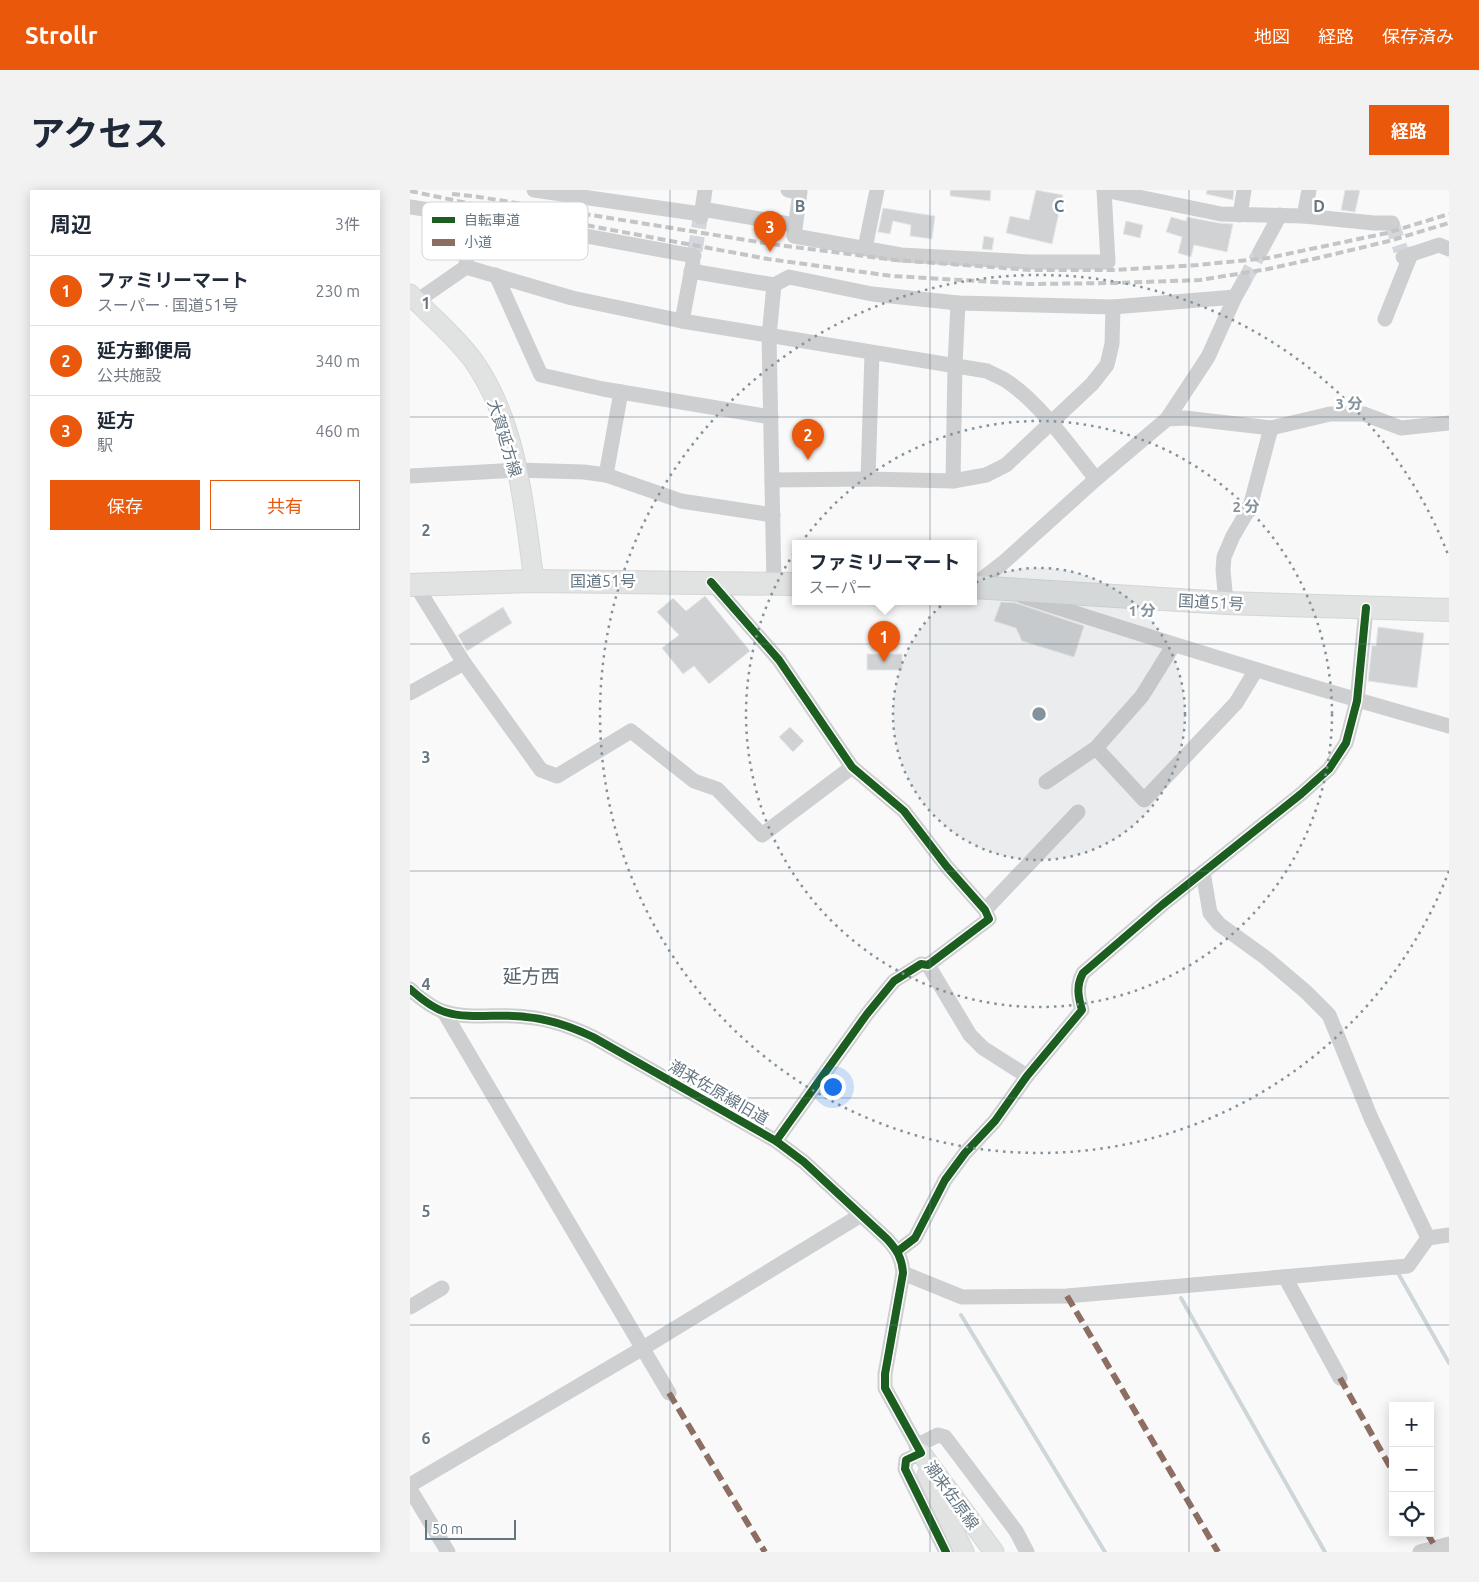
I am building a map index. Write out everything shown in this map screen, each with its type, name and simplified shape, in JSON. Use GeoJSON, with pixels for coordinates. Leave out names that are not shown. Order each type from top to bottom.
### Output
{"type":"FeatureCollection","features":[{"type":"Feature","properties":{"kind":"highway","name":"国道51号"},"geometry":{"type":"LineString","coordinates":[[413,584],[534,581],[785,583]]}},
{"type":"Feature","properties":{"kind":"highway","name":"国道51号"},"geometry":{"type":"LineString","coordinates":[[977,586],[1226,603],[1449,610]]}},
{"type":"Feature","properties":{"kind":"main road","name":"大賀延方線"},"geometry":{"type":"LineString","coordinates":[[414,297],[474,362],[488,384],[499,408],[517,470],[534,581]]}},
{"type":"Feature","properties":{"kind":"main road","name":"潮来佐原線"},"geometry":{"type":"LineString","coordinates":[[918,1449],[922,1464],[964,1552]]}},
{"type":"Feature","properties":{"kind":"main road","name":"潮来佐原線"},"geometry":{"type":"LineString","coordinates":[[918,1449],[994,1552]]}},
{"type":"Feature","properties":{"kind":"street"},"geometry":{"type":"LineString","coordinates":[[534,190],[585,193],[701,214],[795,225]]}},
{"type":"Feature","properties":{"kind":"street"},"geometry":{"type":"LineString","coordinates":[[701,214],[705,190]]}},
{"type":"Feature","properties":{"kind":"street"},"geometry":{"type":"LineString","coordinates":[[788,190],[800,192],[794,236],[901,255],[1030,262],[1108,262],[1104,190],[1221,214],[1304,216],[1374,223],[1392,222]]}},
{"type":"Feature","properties":{"kind":"street"},"geometry":{"type":"LineString","coordinates":[[865,248],[877,190]]}},
{"type":"Feature","properties":{"kind":"street"},"geometry":{"type":"LineString","coordinates":[[1240,215],[1244,190]]}},
{"type":"Feature","properties":{"kind":"street"},"geometry":{"type":"LineString","coordinates":[[1304,216],[1309,190]]}},
{"type":"Feature","properties":{"kind":"street"},"geometry":{"type":"LineString","coordinates":[[1260,252],[1280,216]]}},
{"type":"Feature","properties":{"kind":"street"},"geometry":{"type":"LineString","coordinates":[[588,239],[693,260],[774,285],[789,277],[872,294],[958,302],[1113,307],[1234,297]]}},
{"type":"Feature","properties":{"kind":"street"},"geometry":{"type":"LineString","coordinates":[[1385,319],[1406,253],[1439,245],[1449,249]]}},
{"type":"Feature","properties":{"kind":"street"},"geometry":{"type":"LineString","coordinates":[[466,260],[466,267]]}},
{"type":"Feature","properties":{"kind":"street"},"geometry":{"type":"LineString","coordinates":[[682,320],[693,260]]}},
{"type":"Feature","properties":{"kind":"street"},"geometry":{"type":"LineString","coordinates":[[414,297],[466,267],[572,298],[682,320],[987,371],[1008,381],[1023,394],[1050,422],[1096,479]]}},
{"type":"Feature","properties":{"kind":"street"},"geometry":{"type":"LineString","coordinates":[[496,275],[541,375],[603,389],[771,417]]}},
{"type":"Feature","properties":{"kind":"street"},"geometry":{"type":"LineString","coordinates":[[977,583],[1004,562],[1096,479],[1167,419],[1208,358],[1234,297],[1244,281]]}},
{"type":"Feature","properties":{"kind":"street"},"geometry":{"type":"LineString","coordinates":[[774,285],[769,336],[773,515],[785,583]]}},
{"type":"Feature","properties":{"kind":"street"},"geometry":{"type":"LineString","coordinates":[[953,481],[958,302]]}},
{"type":"Feature","properties":{"kind":"street"},"geometry":{"type":"LineString","coordinates":[[772,480],[868,479],[953,481],[986,475],[1006,465],[1092,384],[1107,365],[1112,344],[1113,307]]}},
{"type":"Feature","properties":{"kind":"street"},"geometry":{"type":"LineString","coordinates":[[868,479],[872,353]]}},
{"type":"Feature","properties":{"kind":"street"},"geometry":{"type":"LineString","coordinates":[[606,474],[620,392]]}},
{"type":"Feature","properties":{"kind":"street"},"geometry":{"type":"LineString","coordinates":[[1167,419],[1185,418],[1272,428],[1330,414],[1364,414],[1401,428],[1449,423]]}},
{"type":"Feature","properties":{"kind":"street"},"geometry":{"type":"LineString","coordinates":[[1226,603],[1223,570],[1224,557],[1233,536],[1250,507],[1272,428]]}},
{"type":"Feature","properties":{"kind":"street"},"geometry":{"type":"LineString","coordinates":[[410,476],[517,470],[606,474],[681,500],[773,515]]}},
{"type":"Feature","properties":{"kind":"street"},"geometry":{"type":"LineString","coordinates":[[711,582],[779,660],[852,767],[904,811],[947,867],[985,910],[989,919],[928,966]]}},
{"type":"Feature","properties":{"kind":"street"},"geometry":{"type":"LineString","coordinates":[[413,584],[464,663],[541,770],[557,776],[631,730],[694,781],[717,789],[762,835],[852,767]]}},
{"type":"Feature","properties":{"kind":"street"},"geometry":{"type":"LineString","coordinates":[[997,588],[1173,646],[1357,701],[1449,726]]}},
{"type":"Feature","properties":{"kind":"street"},"geometry":{"type":"LineString","coordinates":[[918,1449],[885,1388],[886,1365],[903,1273],[898,1252],[915,1238],[945,1180],[965,1153],[995,1121],[1027,1076],[1082,1010],[1078,983],[1083,973],[1162,905],[1301,794],[1329,769],[1346,743],[1357,701],[1366,608]]}},
{"type":"Feature","properties":{"kind":"street"},"geometry":{"type":"LineString","coordinates":[[1046,782],[1096,748],[1142,696],[1173,646]]}},
{"type":"Feature","properties":{"kind":"street"},"geometry":{"type":"LineString","coordinates":[[410,692],[464,663]]}},
{"type":"Feature","properties":{"kind":"street"},"geometry":{"type":"LineString","coordinates":[[1096,748],[1144,800],[1236,702],[1256,670]]}},
{"type":"Feature","properties":{"kind":"street"},"geometry":{"type":"LineString","coordinates":[[985,910],[1078,812]]}},
{"type":"Feature","properties":{"kind":"street"},"geometry":{"type":"LineString","coordinates":[[1203,872],[1210,913],[1219,924],[1266,958],[1306,992],[1329,1015],[1371,1118],[1428,1238]]}},
{"type":"Feature","properties":{"kind":"street"},"geometry":{"type":"LineString","coordinates":[[776,1141],[867,1014],[894,981],[921,964],[928,966],[970,1035],[983,1048],[1027,1076]]}},
{"type":"Feature","properties":{"kind":"street","name":"潮来佐原線旧道"},"geometry":{"type":"LineString","coordinates":[[410,989],[431,1006],[444,1012],[460,1015],[528,1017],[572,1027],[593,1037],[776,1141],[804,1162],[898,1252]]}},
{"type":"Feature","properties":{"kind":"street"},"geometry":{"type":"LineString","coordinates":[[444,1012],[669,1393]]}},
{"type":"Feature","properties":{"kind":"street"},"geometry":{"type":"LineString","coordinates":[[448,1552],[410,1487],[861,1215]]}},
{"type":"Feature","properties":{"kind":"street"},"geometry":{"type":"LineString","coordinates":[[903,1273],[962,1297],[1067,1296],[1408,1266],[1428,1238],[1449,1235]]}},
{"type":"Feature","properties":{"kind":"street"},"geometry":{"type":"LineString","coordinates":[[1286,1278],[1340,1378]]}},
{"type":"Feature","properties":{"kind":"street"},"geometry":{"type":"LineString","coordinates":[[410,1307],[442,1288]]}},
{"type":"Feature","properties":{"kind":"street"},"geometry":{"type":"LineString","coordinates":[[946,1552],[905,1469],[906,1460],[938,1435],[945,1437],[1016,1531],[1027,1552]]}},
{"type":"Feature","properties":{"kind":"street"},"geometry":{"type":"LineString","coordinates":[[1420,1552],[1449,1544]]}},
{"type":"Feature","properties":{"kind":"building"},"geometry":{"type":"Polygon","coordinates":[[[950,190],[991,190],[990,201],[950,196],[950,190]]]}},
{"type":"Feature","properties":{"kind":"building"},"geometry":{"type":"Polygon","coordinates":[[[1036,190],[1063,195],[1052,244],[1006,233],[1010,216],[1029,220],[1036,190]]]}},
{"type":"Feature","properties":{"kind":"building"},"geometry":{"type":"Polygon","coordinates":[[[1207,190],[1234,190],[1233,200],[1206,194],[1207,190]]]}},
{"type":"Feature","properties":{"kind":"building"},"geometry":{"type":"Polygon","coordinates":[[[1345,190],[1360,190],[1355,212],[1341,210],[1345,190]]]}},
{"type":"Feature","properties":{"kind":"building"},"geometry":{"type":"Polygon","coordinates":[[[883,208],[935,216],[932,239],[910,236],[911,225],[893,221],[890,234],[878,232],[883,208]]]}},
{"type":"Feature","properties":{"kind":"building"},"geometry":{"type":"Polygon","coordinates":[[[1171,217],[1186,221],[1187,217],[1233,224],[1227,252],[1194,245],[1191,257],[1178,253],[1182,237],[1166,232],[1171,217]]]}},
{"type":"Feature","properties":{"kind":"building"},"geometry":{"type":"Polygon","coordinates":[[[1126,221],[1143,225],[1140,238],[1123,234],[1126,221]]]}},
{"type":"Feature","properties":{"kind":"building"},"geometry":{"type":"Polygon","coordinates":[[[984,236],[994,238],[992,250],[982,249],[984,236]]]}},
{"type":"Feature","properties":{"kind":"building"},"geometry":{"type":"Polygon","coordinates":[[[705,596],[750,651],[709,684],[694,666],[683,674],[662,648],[679,635],[657,612],[673,598],[686,611],[705,596]]]}},
{"type":"Feature","properties":{"kind":"building"},"geometry":{"type":"Polygon","coordinates":[[[1001,602],[1016,603],[1084,626],[1074,657],[1022,641],[1016,628],[994,621],[1001,602]]]}},
{"type":"Feature","properties":{"kind":"building"},"geometry":{"type":"Polygon","coordinates":[[[503,607],[512,623],[467,651],[458,635],[503,607]]]}},
{"type":"Feature","properties":{"kind":"building"},"geometry":{"type":"Polygon","coordinates":[[[1378,627],[1424,633],[1417,688],[1368,681],[1372,645],[1376,646],[1378,627]]]}},
{"type":"Feature","properties":{"kind":"building"},"geometry":{"type":"Polygon","coordinates":[[[867,654],[902,654],[902,670],[867,670],[867,654]]]}},
{"type":"Feature","properties":{"kind":"building"},"geometry":{"type":"Polygon","coordinates":[[[790,727],[804,741],[793,752],[779,737],[790,727]]]}},
{"type":"Feature","properties":{"kind":"waterway"},"geometry":{"type":"LineString","coordinates":[[1395,1273],[1398,1273],[1449,1363]]}},
{"type":"Feature","properties":{"kind":"waterway"},"geometry":{"type":"LineString","coordinates":[[1181,1298],[1325,1552]]}},
{"type":"Feature","properties":{"kind":"waterway"},"geometry":{"type":"LineString","coordinates":[[961,1315],[1105,1552]]}},
{"type":"Feature","properties":{"kind":"tunnel"},"geometry":{"type":"LineString","coordinates":[[695,251],[700,219]]}},
{"type":"Feature","properties":{"kind":"tunnel"},"geometry":{"type":"LineString","coordinates":[[1392,223],[1401,251]]}},
{"type":"Feature","properties":{"kind":"tunnel"},"geometry":{"type":"LineString","coordinates":[[1244,281],[1260,252]]}},
{"type":"Feature","properties":{"kind":"railway"},"geometry":{"type":"LineString","coordinates":[[410,191],[462,202]]}},
{"type":"Feature","properties":{"kind":"railway"},"geometry":{"type":"LineString","coordinates":[[452,194],[510,202]]}},
{"type":"Feature","properties":{"kind":"railway"},"geometry":{"type":"LineString","coordinates":[[588,215],[771,244],[895,260],[1031,270],[1115,270],[1198,265],[1268,258],[1387,233],[1449,214]]}},
{"type":"Feature","properties":{"kind":"railway"},"geometry":{"type":"LineString","coordinates":[[588,226],[768,259],[892,276],[1029,284],[1200,280],[1268,269],[1322,257],[1389,241],[1449,223]]}},
{"type":"Feature","properties":{"kind":"marked path"},"geometry":{"type":"LineString","coordinates":[[1067,1296],[1218,1552]]}},
{"type":"Feature","properties":{"kind":"marked path"},"geometry":{"type":"LineString","coordinates":[[1340,1378],[1389,1465]]}},
{"type":"Feature","properties":{"kind":"marked path"},"geometry":{"type":"LineString","coordinates":[[669,1393],[765,1552]]}},
{"type":"Feature","properties":{"kind":"marked path"},"geometry":{"type":"LineString","coordinates":[[1429,1537],[1436,1548]]}},
{"type":"Feature","properties":{"kind":"cycle path"},"geometry":{"type":"LineString","coordinates":[[711,582],[779,660],[852,767],[904,811],[947,867],[985,910],[989,919],[928,965],[921,964],[894,981],[867,1014],[776,1141]]}},
{"type":"Feature","properties":{"kind":"cycle path"},"geometry":{"type":"LineString","coordinates":[[898,1251],[915,1238],[945,1180],[965,1153],[995,1121],[1027,1076],[1082,1010],[1078,991],[1083,973],[1162,905],[1301,794],[1329,769],[1346,743],[1357,701],[1366,608]]}},
{"type":"Feature","properties":{"kind":"cycle path"},"geometry":{"type":"LineString","coordinates":[[410,989],[431,1005],[445,1012],[465,1016],[535,1018],[561,1024],[593,1037],[776,1141],[804,1162],[887,1239],[898,1254],[903,1273],[885,1374],[885,1388],[921,1453],[906,1460],[905,1469],[946,1552]]}},
{"type":"Feature","properties":{"kind":"place","name":"延方"},"geometry":{"type":"Point","coordinates":[770,252]}},
{"type":"Feature","properties":{"kind":"place","name":"延方郵便局"},"geometry":{"type":"Point","coordinates":[808,460]}},
{"type":"Feature","properties":{"kind":"place","name":"ファミリーマート"},"geometry":{"type":"Point","coordinates":[884,662]}},
{"type":"Feature","properties":{"kind":"district","name":"延方西"},"geometry":{"type":"Point","coordinates":[531,976]}}]}
